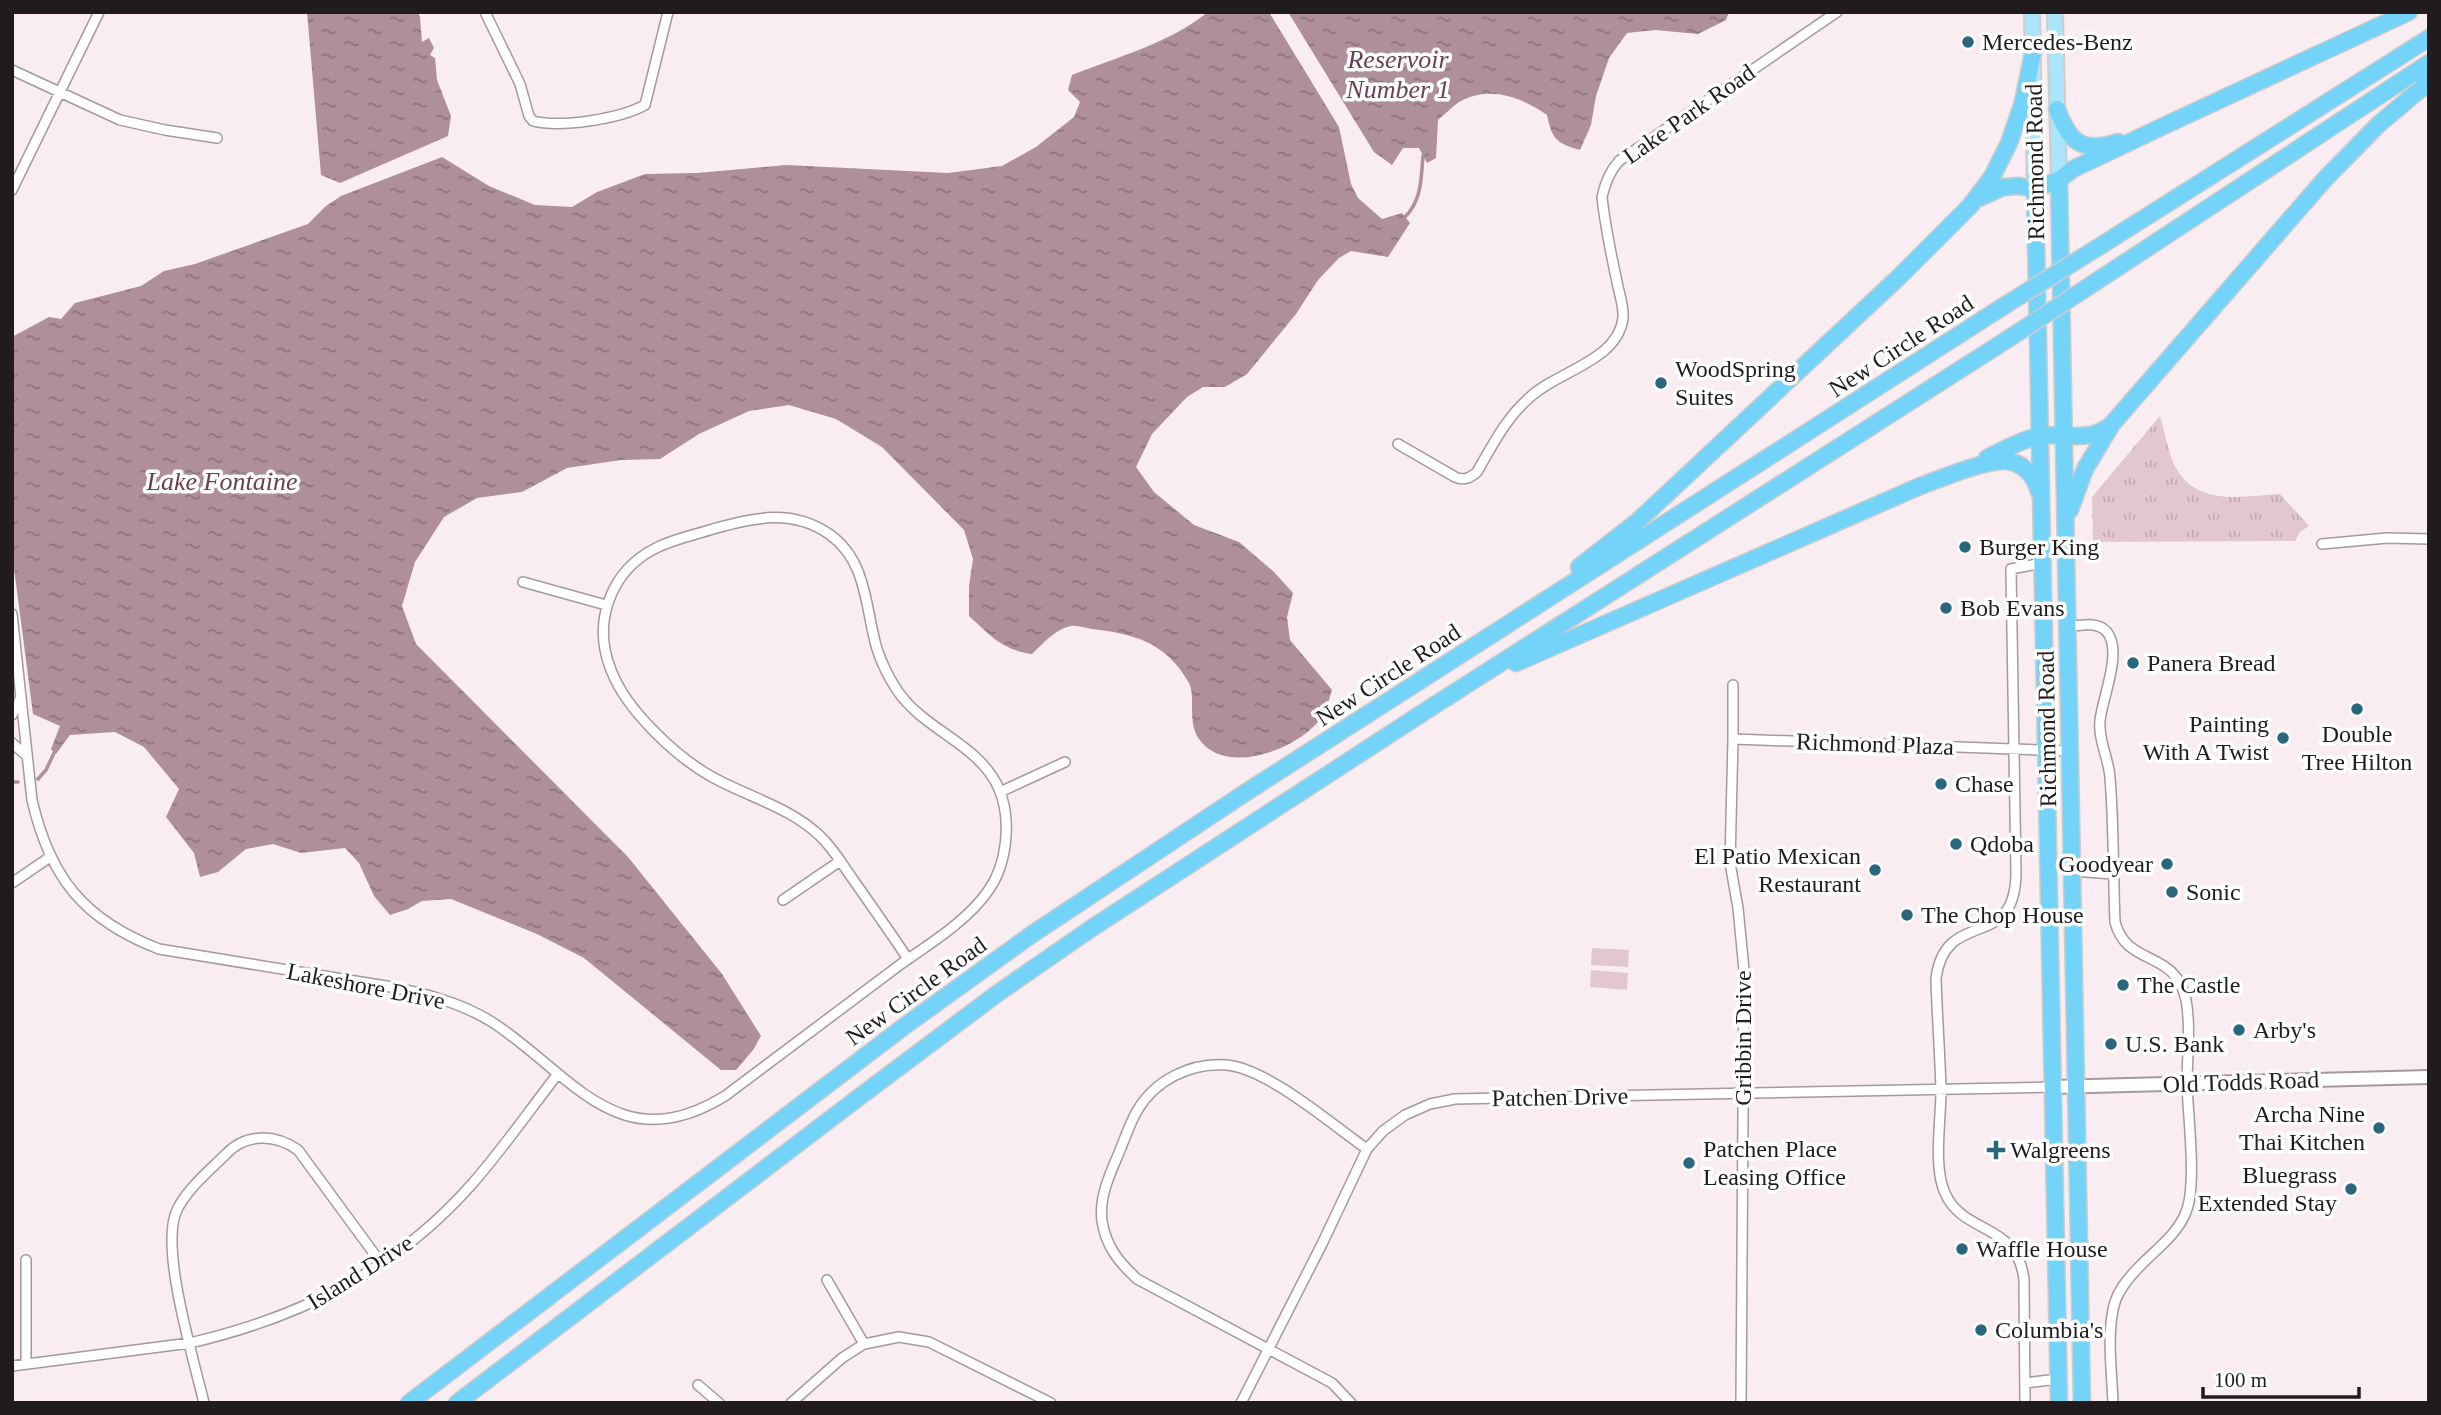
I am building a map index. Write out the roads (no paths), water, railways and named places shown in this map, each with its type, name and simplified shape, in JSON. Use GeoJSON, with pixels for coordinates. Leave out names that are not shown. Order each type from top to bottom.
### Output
{"type":"FeatureCollection","features":[{"type":"Feature","properties":{"kind":"highway"},"geometry":{"type":"LineString","coordinates":[[1973,201],[2003,187],[2019,186],[2035,190],[2059,180],[2073,169],[2409,12]]}},
{"type":"Feature","properties":{"kind":"highway","name":"New Circle Road"},"geometry":{"type":"LineString","coordinates":[[409,1403],[906,1025],[1031,935],[2007,304],[2429,38]]}},
{"type":"Feature","properties":{"kind":"highway"},"geometry":{"type":"LineString","coordinates":[[1424,679],[1572,573],[1638,521],[1908,269],[1973,201],[1992,177],[2009,143],[2023,102],[2033,53]]}},
{"type":"Feature","properties":{"kind":"highway","name":"New Circle Road"},"geometry":{"type":"LineString","coordinates":[[457,1403],[998,993],[1206,852],[2008,339],[2429,63]]}},
{"type":"Feature","properties":{"kind":"highway"},"geometry":{"type":"LineString","coordinates":[[2066,530],[2079,481],[2112,424],[2325,179],[2379,124],[2429,82]]}},
{"type":"Feature","properties":{"kind":"highway"},"geometry":{"type":"LineString","coordinates":[[2057,109],[2072,139],[2093,146],[2113,143],[2170,123]]}},
{"type":"Feature","properties":{"kind":"highway","name":"Richmond Road"},"geometry":{"type":"LineString","coordinates":[[2059,180],[2082,1403]]}},
{"type":"Feature","properties":{"kind":"highway","name":"Richmond Road"},"geometry":{"type":"LineString","coordinates":[[2035,190],[2059,1403]]}},
{"type":"Feature","properties":{"kind":"highway"},"geometry":{"type":"LineString","coordinates":[[1424,712],[1529,657],[2030,438],[2064,434],[2086,436],[2102,431],[2112,424]]}},
{"type":"Feature","properties":{"kind":"highway"},"geometry":{"type":"LineString","coordinates":[[1930,483],[1992,462],[2009,461],[2037,482],[2042,509]]}},
{"type":"Feature","properties":{"kind":"main road","name":"Richmond Road"},"geometry":{"type":"LineString","coordinates":[[2032,12],[2035,190]]}},
{"type":"Feature","properties":{"kind":"main road","name":"Richmond Road"},"geometry":{"type":"LineString","coordinates":[[2055,12],[2059,180]]}},
{"type":"Feature","properties":{"kind":"main road","name":"Old Todds Road"},"geometry":{"type":"LineString","coordinates":[[2053,1087],[2429,1077]]}},
{"type":"Feature","properties":{"kind":"street"},"geometry":{"type":"LineString","coordinates":[[12,190],[99,12]]}},
{"type":"Feature","properties":{"kind":"street"},"geometry":{"type":"LineString","coordinates":[[485,12],[520,83],[529,116],[533,121],[554,124],[625,115],[645,105],[668,12]]}},
{"type":"Feature","properties":{"kind":"street","name":"Lake Park Road"},"geometry":{"type":"LineString","coordinates":[[1398,444],[1465,480],[1477,472],[1504,427],[1529,398],[1563,374],[1600,356],[1613,344],[1620,331],[1623,308],[1602,198],[1605,182],[1612,169],[1619,161],[1837,12]]}},
{"type":"Feature","properties":{"kind":"street"},"geometry":{"type":"LineString","coordinates":[[12,70],[61,90],[120,120],[217,138]]}},
{"type":"Feature","properties":{"kind":"street","name":"Lakeshore Drive"},"geometry":{"type":"LineString","coordinates":[[12,614],[32,800],[39,828],[50,857],[67,885],[92,912],[117,930],[159,949],[386,986],[440,999],[492,1023],[587,1098],[623,1114],[648,1119],[693,1112],[725,1096],[908,959],[967,914],[990,889],[997,875],[1004,846],[1004,806],[993,777],[976,757],[921,715],[899,694],[877,649],[867,598],[856,565],[842,545],[817,526],[788,516],[753,518],[663,545],[643,556],[624,573],[606,605],[604,641],[611,672],[619,687],[650,724],[697,768],[786,813],[826,842],[908,959]]}},
{"type":"Feature","properties":{"kind":"street"},"geometry":{"type":"LineString","coordinates":[[2322,544],[2388,538],[2429,538]]}},
{"type":"Feature","properties":{"kind":"street"},"geometry":{"type":"LineString","coordinates":[[2025,1403],[2024,1280],[2021,1261],[2012,1246],[1967,1217],[1945,1193],[1939,1148],[1941,1090],[1936,978],[1938,962],[1948,944],[1958,936],[1987,927],[2002,917],[2014,898],[2017,873],[2011,569],[2042,563]]}},
{"type":"Feature","properties":{"kind":"street"},"geometry":{"type":"LineString","coordinates":[[523,582],[606,605]]}},
{"type":"Feature","properties":{"kind":"street"},"geometry":{"type":"LineString","coordinates":[[2067,627],[2100,626],[2110,639],[2111,670],[2100,728],[2110,776],[2115,922],[2120,937],[2135,952],[2168,967],[2182,987],[2187,1013],[2190,1157],[2188,1206],[2180,1224],[2122,1287],[2115,1303],[2111,1323],[2113,1403]]}},
{"type":"Feature","properties":{"kind":"street"},"geometry":{"type":"LineString","coordinates":[[1733,685],[1734,739]]}},
{"type":"Feature","properties":{"kind":"street"},"geometry":{"type":"LineString","coordinates":[[12,715],[21,697]]}},
{"type":"Feature","properties":{"kind":"street","name":"Richmond Plaza"},"geometry":{"type":"LineString","coordinates":[[1734,739],[2070,751]]}},
{"type":"Feature","properties":{"kind":"street","name":"Gribbin Drive"},"geometry":{"type":"LineString","coordinates":[[1734,739],[1729,843],[1742,942],[1744,1094],[1741,1403]]}},
{"type":"Feature","properties":{"kind":"street"},"geometry":{"type":"LineString","coordinates":[[12,743],[27,756]]}},
{"type":"Feature","properties":{"kind":"street"},"geometry":{"type":"LineString","coordinates":[[1000,792],[1065,762]]}},
{"type":"Feature","properties":{"kind":"street"},"geometry":{"type":"LineString","coordinates":[[12,883],[50,857]]}},
{"type":"Feature","properties":{"kind":"street"},"geometry":{"type":"LineString","coordinates":[[783,900],[840,861]]}},
{"type":"Feature","properties":{"kind":"street"},"geometry":{"type":"LineString","coordinates":[[2072,871],[2113,874]]}},
{"type":"Feature","properties":{"kind":"street"},"geometry":{"type":"LineString","coordinates":[[1351,1403],[1332,1384],[1137,1279],[1118,1262],[1110,1248],[1102,1220],[1103,1196],[1136,1114],[1154,1090],[1167,1080],[1198,1067],[1228,1065],[1256,1073],[1367,1149]]}},
{"type":"Feature","properties":{"kind":"street","name":"Island Drive"},"geometry":{"type":"LineString","coordinates":[[12,1366],[190,1343],[247,1329],[308,1306],[347,1286],[417,1237],[471,1184],[556,1075]]}},
{"type":"Feature","properties":{"kind":"street","name":"Patchen Drive"},"geometry":{"type":"LineString","coordinates":[[1241,1403],[1367,1149],[1383,1130],[1405,1115],[1442,1101],[2053,1087]]}},
{"type":"Feature","properties":{"kind":"street"},"geometry":{"type":"LineString","coordinates":[[204,1403],[171,1254],[172,1223],[191,1189],[229,1150],[247,1140],[270,1138],[298,1150],[381,1263]]}},
{"type":"Feature","properties":{"kind":"street"},"geometry":{"type":"LineString","coordinates":[[26,1260],[26,1364]]}},
{"type":"Feature","properties":{"kind":"street"},"geometry":{"type":"LineString","coordinates":[[827,1280],[864,1344]]}},
{"type":"Feature","properties":{"kind":"street"},"geometry":{"type":"LineString","coordinates":[[791,1403],[842,1358],[864,1344],[899,1336],[929,1342],[1051,1403]]}},
{"type":"Feature","properties":{"kind":"street"},"geometry":{"type":"LineString","coordinates":[[2025,1383],[2058,1379]]}},
{"type":"Feature","properties":{"kind":"street"},"geometry":{"type":"LineString","coordinates":[[698,1385],[719,1403]]}},
{"type":"Feature","properties":{"kind":"water"},"geometry":{"type":"Polygon","coordinates":[[[307,12],[418,12],[422,42],[429,38],[434,48],[430,55],[435,58],[437,80],[451,116],[448,136],[340,183],[321,175],[307,12]]]}},
{"type":"Feature","properties":{"kind":"water","name":"Lake Fontaine"},"geometry":{"type":"Polygon","coordinates":[[[1208,12],[1269,12],[1339,127],[1351,184],[1358,198],[1382,219],[1402,213],[1410,223],[1388,257],[1351,251],[1339,258],[1318,280],[1296,314],[1247,374],[1225,387],[1203,387],[1187,397],[1152,434],[1136,467],[1154,492],[1194,525],[1239,542],[1274,572],[1293,593],[1287,617],[1290,640],[1332,690],[1323,715],[1299,738],[1264,754],[1245,757],[1227,756],[1211,751],[1195,732],[1191,689],[1180,669],[1159,649],[1135,637],[1071,626],[1055,633],[1032,654],[1013,649],[998,641],[969,616],[969,586],[973,559],[964,530],[882,447],[836,419],[789,405],[749,411],[699,434],[660,459],[621,460],[567,468],[522,492],[477,498],[444,517],[415,562],[402,606],[416,644],[628,857],[722,974],[761,1036],[736,1070],[721,1070],[584,958],[537,934],[451,899],[422,901],[390,915],[374,896],[359,863],[345,848],[301,853],[273,844],[246,849],[218,872],[200,877],[194,853],[166,817],[179,789],[144,747],[115,732],[70,735],[56,754],[51,749],[60,726],[33,714],[12,553],[12,337],[49,317],[61,319],[75,303],[141,286],[164,271],[195,264],[308,224],[341,196],[442,157],[489,186],[535,205],[572,207],[597,192],[645,174],[697,173],[786,165],[948,173],[1002,166],[1036,147],[1074,117],[1080,102],[1068,90],[1072,75],[1160,41],[1208,12]]]}},
{"type":"Feature","properties":{"kind":"water","name":"Reservoir Number 1"},"geometry":{"type":"Polygon","coordinates":[[[1288,12],[1729,12],[1726,20],[1698,34],[1655,30],[1627,33],[1609,58],[1596,96],[1591,125],[1580,150],[1556,139],[1547,115],[1527,103],[1505,95],[1482,94],[1459,102],[1438,120],[1436,158],[1427,163],[1419,148],[1403,148],[1392,165],[1374,152],[1288,12]]]}},
{"type":"Feature","properties":{"kind":"waterway"},"geometry":{"type":"LineString","coordinates":[[1405,217],[1418,196],[1423,156]]}},
{"type":"Feature","properties":{"kind":"waterway"},"geometry":{"type":"LineString","coordinates":[[38,779],[54,753]]}},
{"type":"Feature","properties":{"kind":"waterway"},"geometry":{"type":"LineString","coordinates":[[12,782],[18,782]]}},
{"type":"Feature","properties":{"kind":"place","name":"Mercedes-Benz"},"geometry":{"type":"Point","coordinates":[1968,42]}},
{"type":"Feature","properties":{"kind":"place","name":"WoodSpring Suites"},"geometry":{"type":"Point","coordinates":[1661,383]}},
{"type":"Feature","properties":{"kind":"place","name":"Burger King"},"geometry":{"type":"Point","coordinates":[1965,547]}},
{"type":"Feature","properties":{"kind":"place","name":"Bob Evans"},"geometry":{"type":"Point","coordinates":[1946,608]}},
{"type":"Feature","properties":{"kind":"place","name":"Panera Bread"},"geometry":{"type":"Point","coordinates":[2133,663]}},
{"type":"Feature","properties":{"kind":"place","name":"Double Tree Hilton"},"geometry":{"type":"Point","coordinates":[2357,709]}},
{"type":"Feature","properties":{"kind":"place","name":"Painting With A Twist"},"geometry":{"type":"Point","coordinates":[2283,738]}},
{"type":"Feature","properties":{"kind":"place","name":"Chase"},"geometry":{"type":"Point","coordinates":[1941,784]}},
{"type":"Feature","properties":{"kind":"place","name":"Qdoba"},"geometry":{"type":"Point","coordinates":[1956,844]}},
{"type":"Feature","properties":{"kind":"place","name":"Goodyear"},"geometry":{"type":"Point","coordinates":[2167,864]}},
{"type":"Feature","properties":{"kind":"place","name":"El Patio Mexican Restaurant"},"geometry":{"type":"Point","coordinates":[1875,870]}},
{"type":"Feature","properties":{"kind":"place","name":"Sonic"},"geometry":{"type":"Point","coordinates":[2172,892]}},
{"type":"Feature","properties":{"kind":"place","name":"The Chop House"},"geometry":{"type":"Point","coordinates":[1907,915]}},
{"type":"Feature","properties":{"kind":"place","name":"The Castle"},"geometry":{"type":"Point","coordinates":[2123,985]}},
{"type":"Feature","properties":{"kind":"place","name":"Arby's"},"geometry":{"type":"Point","coordinates":[2239,1030]}},
{"type":"Feature","properties":{"kind":"place","name":"U.S. Bank"},"geometry":{"type":"Point","coordinates":[2111,1044]}},
{"type":"Feature","properties":{"kind":"place","name":"Archa Nine Thai Kitchen"},"geometry":{"type":"Point","coordinates":[2379,1128]}},
{"type":"Feature","properties":{"kind":"place","name":"Walgreens"},"geometry":{"type":"Point","coordinates":[1996,1150]}},
{"type":"Feature","properties":{"kind":"place","name":"Patchen Place Leasing Office"},"geometry":{"type":"Point","coordinates":[1689,1163]}},
{"type":"Feature","properties":{"kind":"place","name":"Bluegrass Extended Stay"},"geometry":{"type":"Point","coordinates":[2351,1189]}},
{"type":"Feature","properties":{"kind":"place","name":"Waffle House"},"geometry":{"type":"Point","coordinates":[1962,1249]}},
{"type":"Feature","properties":{"kind":"place","name":"Columbia's"},"geometry":{"type":"Point","coordinates":[1981,1330]}}]}
